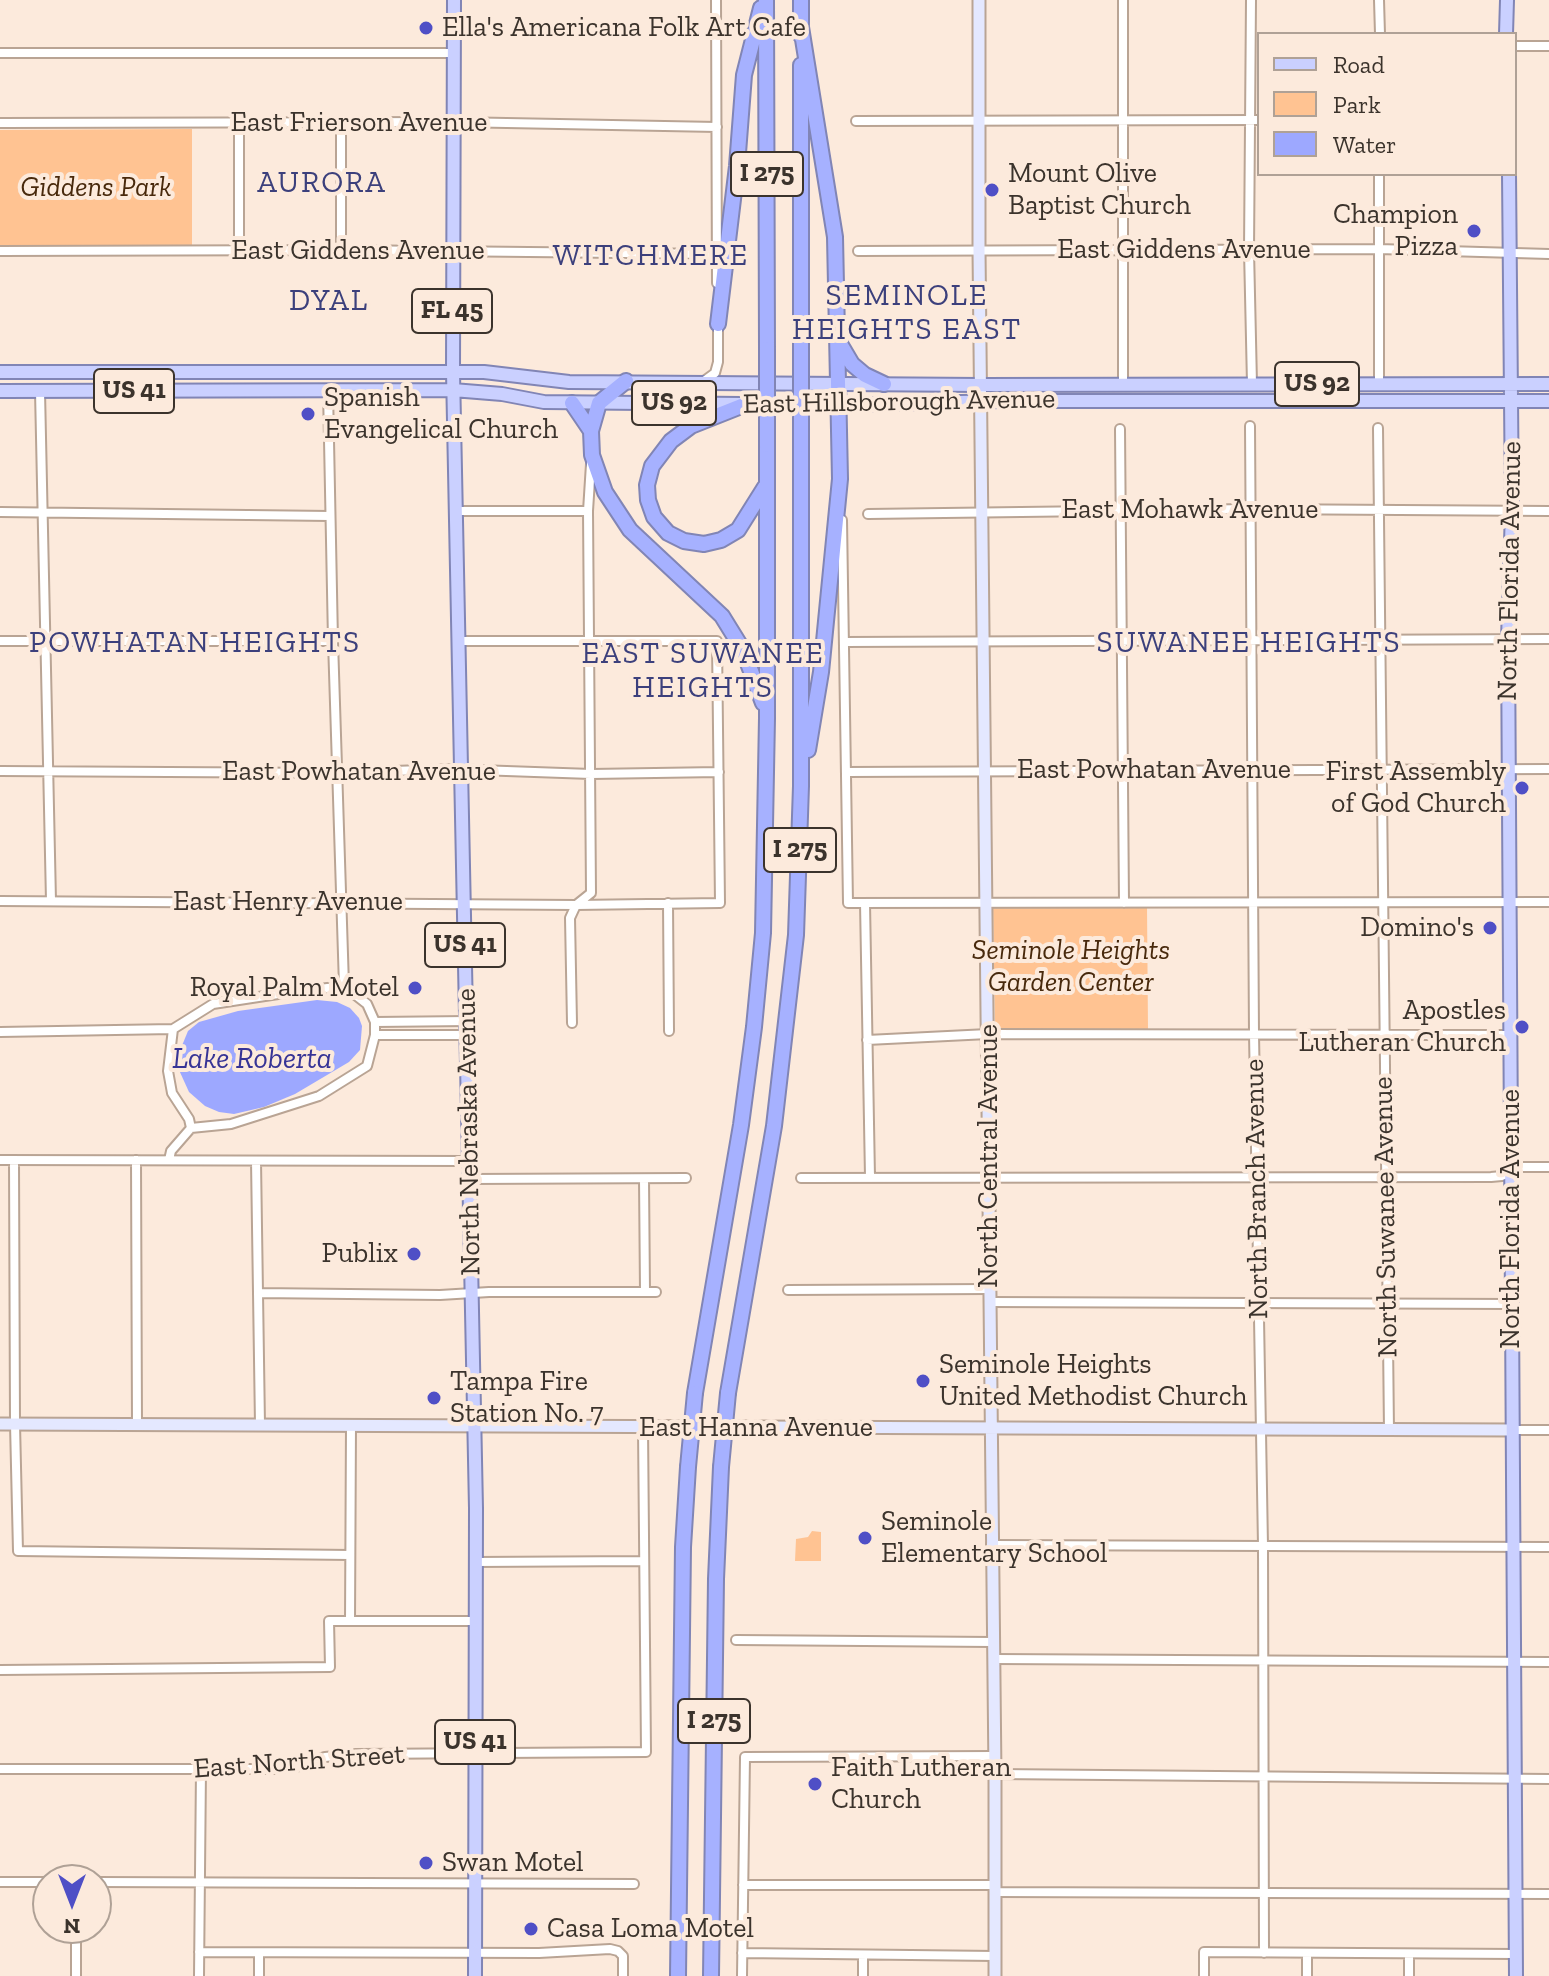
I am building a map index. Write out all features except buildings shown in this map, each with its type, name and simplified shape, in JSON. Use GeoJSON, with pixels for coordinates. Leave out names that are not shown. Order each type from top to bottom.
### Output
{"type":"FeatureCollection","features":[{"type":"Feature","properties":{"kind":"highway"},"geometry":{"type":"LineString","coordinates":[[718,324],[737,166],[744,75],[764,0]]}},
{"type":"Feature","properties":{"kind":"highway","name":"I 275"},"geometry":{"type":"LineString","coordinates":[[678,1976],[683,1547],[688,1467],[695,1393],[741,1125],[754,1027],[765,886],[767,349],[764,0]]}},
{"type":"Feature","properties":{"kind":"highway","name":"I 275"},"geometry":{"type":"LineString","coordinates":[[711,1976],[721,1467],[728,1393],[774,1126],[796,935],[801,786],[801,0]]}},
{"type":"Feature","properties":{"kind":"highway"},"geometry":{"type":"LineString","coordinates":[[801,27],[832,211],[837,264],[840,479],[821,672],[801,786]]}},
{"type":"Feature","properties":{"kind":"highway"},"geometry":{"type":"LineString","coordinates":[[837,335],[852,364],[865,375],[884,384]]}},
{"type":"Feature","properties":{"kind":"highway"},"geometry":{"type":"LineString","coordinates":[[626,381],[599,403],[591,431],[592,455],[605,492],[619,517],[730,627],[755,676],[767,718]]}},
{"type":"Feature","properties":{"kind":"highway"},"geometry":{"type":"LineString","coordinates":[[572,403],[591,431]]}},
{"type":"Feature","properties":{"kind":"highway"},"geometry":{"type":"LineString","coordinates":[[749,403],[691,426],[671,441],[652,466],[647,485],[648,500],[657,521],[673,536],[691,543],[710,543],[727,537],[742,525],[767,483]]}},
{"type":"Feature","properties":{"kind":"main road","name":"North Nebraska Avenue"},"geometry":{"type":"LineString","coordinates":[[454,0],[453,390],[475,1425],[475,1976]]}},
{"type":"Feature","properties":{"kind":"main road"},"geometry":{"type":"LineString","coordinates":[[1506,32],[1507,0]]}},
{"type":"Feature","properties":{"kind":"main road","name":"North Florida Avenue"},"geometry":{"type":"LineString","coordinates":[[1509,176],[1512,510],[1508,769],[1516,1976]]}},
{"type":"Feature","properties":{"kind":"main road","name":"East Hillsborough Avenue"},"geometry":{"type":"LineString","coordinates":[[0,372],[484,372],[561,382],[1511,384]]}},
{"type":"Feature","properties":{"kind":"main road"},"geometry":{"type":"LineString","coordinates":[[40,391],[46,381],[59,372]]}},
{"type":"Feature","properties":{"kind":"main road"},"geometry":{"type":"LineString","coordinates":[[146,391],[159,383],[209,382],[216,372]]}},
{"type":"Feature","properties":{"kind":"main road","name":"US 92"},"geometry":{"type":"LineString","coordinates":[[1511,384],[1549,384]]}},
{"type":"Feature","properties":{"kind":"main road","name":"East Hillsborough Avenue"},"geometry":{"type":"LineString","coordinates":[[0,391],[453,390],[502,394],[544,402],[839,405],[981,401],[1511,400]]}},
{"type":"Feature","properties":{"kind":"main road","name":"US 92"},"geometry":{"type":"LineString","coordinates":[[1511,400],[1549,401]]}},
{"type":"Feature","properties":{"kind":"street"},"geometry":{"type":"LineString","coordinates":[[704,381],[715,373],[718,362],[716,0]]}},
{"type":"Feature","properties":{"kind":"street","name":"North Central Avenue"},"geometry":{"type":"LineString","coordinates":[[979,0],[995,1976]]}},
{"type":"Feature","properties":{"kind":"street"},"geometry":{"type":"LineString","coordinates":[[1123,0],[1123,383]]}},
{"type":"Feature","properties":{"kind":"street"},"geometry":{"type":"LineString","coordinates":[[1251,0],[1255,120],[1249,250],[1252,384]]}},
{"type":"Feature","properties":{"kind":"street"},"geometry":{"type":"LineString","coordinates":[[1379,0],[1380,32]]}},
{"type":"Feature","properties":{"kind":"street"},"geometry":{"type":"LineString","coordinates":[[1517,46],[1549,46]]}},
{"type":"Feature","properties":{"kind":"street"},"geometry":{"type":"LineString","coordinates":[[0,53],[454,53]]}},
{"type":"Feature","properties":{"kind":"street"},"geometry":{"type":"LineString","coordinates":[[856,121],[1255,120]]}},
{"type":"Feature","properties":{"kind":"street","name":"East Frierson Avenue"},"geometry":{"type":"LineString","coordinates":[[0,123],[454,122],[717,127]]}},
{"type":"Feature","properties":{"kind":"street"},"geometry":{"type":"LineString","coordinates":[[239,123],[239,250]]}},
{"type":"Feature","properties":{"kind":"street"},"geometry":{"type":"LineString","coordinates":[[341,123],[341,250]]}},
{"type":"Feature","properties":{"kind":"street"},"geometry":{"type":"LineString","coordinates":[[1379,176],[1379,384]]}},
{"type":"Feature","properties":{"kind":"street","name":"East Giddens Avenue"},"geometry":{"type":"LineString","coordinates":[[858,251],[1379,249],[1549,254]]}},
{"type":"Feature","properties":{"kind":"street","name":"East Giddens Avenue"},"geometry":{"type":"LineString","coordinates":[[0,251],[452,250],[716,254]]}},
{"type":"Feature","properties":{"kind":"street"},"geometry":{"type":"LineString","coordinates":[[328,390],[344,986]]}},
{"type":"Feature","properties":{"kind":"street"},"geometry":{"type":"LineString","coordinates":[[40,391],[51,901]]}},
{"type":"Feature","properties":{"kind":"street","name":"North Branch Avenue"},"geometry":{"type":"LineString","coordinates":[[1250,426],[1254,1034],[1263,1546],[1264,1953]]}},
{"type":"Feature","properties":{"kind":"street","name":"North Suwanee Avenue"},"geometry":{"type":"LineString","coordinates":[[1378,428],[1389,1430]]}},
{"type":"Feature","properties":{"kind":"street"},"geometry":{"type":"LineString","coordinates":[[1120,429],[1124,903]]}},
{"type":"Feature","properties":{"kind":"street"},"geometry":{"type":"LineString","coordinates":[[572,1023],[570,918],[576,905],[591,893],[588,511],[592,455]]}},
{"type":"Feature","properties":{"kind":"street"},"geometry":{"type":"LineString","coordinates":[[840,479],[848,903],[1549,902]]}},
{"type":"Feature","properties":{"kind":"street","name":"East Mohawk Avenue"},"geometry":{"type":"LineString","coordinates":[[868,514],[1250,509],[1549,511]]}},
{"type":"Feature","properties":{"kind":"street"},"geometry":{"type":"LineString","coordinates":[[456,511],[588,511]]}},
{"type":"Feature","properties":{"kind":"street"},"geometry":{"type":"LineString","coordinates":[[0,512],[330,516]]}},
{"type":"Feature","properties":{"kind":"street"},"geometry":{"type":"LineString","coordinates":[[845,642],[1549,639]]}},
{"type":"Feature","properties":{"kind":"street"},"geometry":{"type":"LineString","coordinates":[[0,641],[333,641]]}},
{"type":"Feature","properties":{"kind":"street"},"geometry":{"type":"LineString","coordinates":[[459,641],[717,641],[719,772]]}},
{"type":"Feature","properties":{"kind":"street","name":"East Powhatan Avenue"},"geometry":{"type":"LineString","coordinates":[[847,772],[1549,769]]}},
{"type":"Feature","properties":{"kind":"street","name":"East Powhatan Avenue"},"geometry":{"type":"LineString","coordinates":[[0,771],[719,772]]}},
{"type":"Feature","properties":{"kind":"street","name":"East Henry Avenue"},"geometry":{"type":"LineString","coordinates":[[0,901],[720,903],[719,772]]}},
{"type":"Feature","properties":{"kind":"street"},"geometry":{"type":"LineString","coordinates":[[668,903],[669,1031]]}},
{"type":"Feature","properties":{"kind":"street"},"geometry":{"type":"LineString","coordinates":[[865,903],[870,1177]]}},
{"type":"Feature","properties":{"kind":"street"},"geometry":{"type":"LineString","coordinates":[[0,1032],[173,1029],[213,1004],[344,986],[367,1004],[375,1022],[367,1066],[319,1096],[242,1121],[191,1128],[171,1151],[169,1160]]}},
{"type":"Feature","properties":{"kind":"street"},"geometry":{"type":"LineString","coordinates":[[375,1022],[468,1021]]}},
{"type":"Feature","properties":{"kind":"street"},"geometry":{"type":"LineString","coordinates":[[173,1029],[168,1071],[172,1093],[189,1119],[191,1128]]}},
{"type":"Feature","properties":{"kind":"street"},"geometry":{"type":"LineString","coordinates":[[867,1040],[988,1034],[1510,1035]]}},
{"type":"Feature","properties":{"kind":"street"},"geometry":{"type":"LineString","coordinates":[[375,1035],[468,1035]]}},
{"type":"Feature","properties":{"kind":"street"},"geometry":{"type":"LineString","coordinates":[[0,1160],[470,1161]]}},
{"type":"Feature","properties":{"kind":"street"},"geometry":{"type":"LineString","coordinates":[[14,1160],[18,1551],[350,1555]]}},
{"type":"Feature","properties":{"kind":"street"},"geometry":{"type":"LineString","coordinates":[[136,1160],[137,1425]]}},
{"type":"Feature","properties":{"kind":"street"},"geometry":{"type":"LineString","coordinates":[[256,1161],[260,1425]]}},
{"type":"Feature","properties":{"kind":"street"},"geometry":{"type":"LineString","coordinates":[[801,1178],[1385,1178],[1502,1176],[1520,1167],[1549,1167]]}},
{"type":"Feature","properties":{"kind":"street"},"geometry":{"type":"LineString","coordinates":[[470,1179],[686,1178]]}},
{"type":"Feature","properties":{"kind":"street"},"geometry":{"type":"LineString","coordinates":[[644,1179],[645,1292]]}},
{"type":"Feature","properties":{"kind":"street"},"geometry":{"type":"LineString","coordinates":[[788,1290],[1259,1305],[1512,1304]]}},
{"type":"Feature","properties":{"kind":"street"},"geometry":{"type":"LineString","coordinates":[[258,1293],[656,1292]]}},
{"type":"Feature","properties":{"kind":"street","name":"East Hanna Avenue"},"geometry":{"type":"LineString","coordinates":[[0,1424],[1513,1430]]}},
{"type":"Feature","properties":{"kind":"street"},"geometry":{"type":"LineString","coordinates":[[350,1621],[351,1425]]}},
{"type":"Feature","properties":{"kind":"street"},"geometry":{"type":"LineString","coordinates":[[475,1562],[643,1561],[643,1428]]}},
{"type":"Feature","properties":{"kind":"street"},"geometry":{"type":"LineString","coordinates":[[1513,1430],[1549,1430]]}},
{"type":"Feature","properties":{"kind":"street"},"geometry":{"type":"LineString","coordinates":[[991,1545],[1549,1547]]}},
{"type":"Feature","properties":{"kind":"street","name":"East North Street"},"geometry":{"type":"LineString","coordinates":[[0,1769],[274,1769],[300,1766],[325,1757],[356,1754],[646,1752],[643,1561]]}},
{"type":"Feature","properties":{"kind":"street"},"geometry":{"type":"LineString","coordinates":[[0,1670],[330,1667],[329,1621],[475,1621]]}},
{"type":"Feature","properties":{"kind":"street"},"geometry":{"type":"LineString","coordinates":[[736,1640],[993,1642]]}},
{"type":"Feature","properties":{"kind":"street"},"geometry":{"type":"LineString","coordinates":[[994,1659],[1549,1662]]}},
{"type":"Feature","properties":{"kind":"street"},"geometry":{"type":"LineString","coordinates":[[742,1976],[745,1757],[995,1756]]}},
{"type":"Feature","properties":{"kind":"street"},"geometry":{"type":"LineString","coordinates":[[199,1976],[201,1769]]}},
{"type":"Feature","properties":{"kind":"street"},"geometry":{"type":"LineString","coordinates":[[995,1774],[1549,1779]]}},
{"type":"Feature","properties":{"kind":"street"},"geometry":{"type":"LineString","coordinates":[[0,1882],[32,1882]]}},
{"type":"Feature","properties":{"kind":"street"},"geometry":{"type":"LineString","coordinates":[[112,1882],[634,1884]]}},
{"type":"Feature","properties":{"kind":"street"},"geometry":{"type":"LineString","coordinates":[[743,1885],[1549,1894]]}},
{"type":"Feature","properties":{"kind":"street"},"geometry":{"type":"LineString","coordinates":[[76,1944],[76,1976]]}},
{"type":"Feature","properties":{"kind":"street"},"geometry":{"type":"LineString","coordinates":[[199,1952],[618,1951],[623,1956],[623,1976]]}},
{"type":"Feature","properties":{"kind":"street"},"geometry":{"type":"LineString","coordinates":[[1204,1976],[1204,1952],[1516,1954]]}},
{"type":"Feature","properties":{"kind":"street"},"geometry":{"type":"LineString","coordinates":[[259,1953],[259,1976]]}},
{"type":"Feature","properties":{"kind":"street"},"geometry":{"type":"LineString","coordinates":[[742,1953],[995,1956]]}},
{"type":"Feature","properties":{"kind":"street"},"geometry":{"type":"LineString","coordinates":[[1307,1953],[1307,1976]]}},
{"type":"Feature","properties":{"kind":"street"},"geometry":{"type":"LineString","coordinates":[[1409,1954],[1409,1976]]}},
{"type":"Feature","properties":{"kind":"street"},"geometry":{"type":"LineString","coordinates":[[863,1955],[863,1976]]}},
{"type":"Feature","properties":{"kind":"green space","name":"Giddens Park"},"geometry":{"type":"Polygon","coordinates":[[[192,129],[192,247],[0,247],[0,130],[192,129]]]}},
{"type":"Feature","properties":{"kind":"green space","name":"Seminole Heights Garden Center"},"geometry":{"type":"Polygon","coordinates":[[[993,906],[1147,906],[1148,1029],[995,1029],[993,906]]]}},
{"type":"Feature","properties":{"kind":"green space"},"geometry":{"type":"Polygon","coordinates":[[[812,1531],[821,1532],[821,1561],[795,1561],[796,1539],[808,1537],[812,1531]]]}},
{"type":"Feature","properties":{"kind":"water","name":"Lake Roberta"},"geometry":{"type":"Polygon","coordinates":[[[317,1000],[337,1002],[350,1008],[359,1018],[362,1026],[360,1050],[349,1062],[295,1094],[264,1107],[234,1114],[205,1106],[189,1092],[179,1070],[181,1048],[188,1031],[199,1022],[238,1011],[317,1000]]]}},
{"type":"Feature","properties":{"kind":"place","name":"Ella's Americana Folk Art Cafe"},"geometry":{"type":"Point","coordinates":[426,28]}},
{"type":"Feature","properties":{"kind":"place","name":"Mount Olive Baptist Church"},"geometry":{"type":"Point","coordinates":[992,190]}},
{"type":"Feature","properties":{"kind":"place","name":"Champion Pizza"},"geometry":{"type":"Point","coordinates":[1474,231]}},
{"type":"Feature","properties":{"kind":"place","name":"Spanish Evangelical Church"},"geometry":{"type":"Point","coordinates":[308,414]}},
{"type":"Feature","properties":{"kind":"place","name":"First Assembly of God Church"},"geometry":{"type":"Point","coordinates":[1522,788]}},
{"type":"Feature","properties":{"kind":"place","name":"Domino's"},"geometry":{"type":"Point","coordinates":[1490,928]}},
{"type":"Feature","properties":{"kind":"place","name":"Royal Palm Motel"},"geometry":{"type":"Point","coordinates":[415,988]}},
{"type":"Feature","properties":{"kind":"place","name":"Apostles Lutheran Church"},"geometry":{"type":"Point","coordinates":[1522,1027]}},
{"type":"Feature","properties":{"kind":"place","name":"Publix"},"geometry":{"type":"Point","coordinates":[414,1254]}},
{"type":"Feature","properties":{"kind":"place","name":"Seminole Heights United Methodist Church"},"geometry":{"type":"Point","coordinates":[923,1381]}},
{"type":"Feature","properties":{"kind":"place","name":"Tampa Fire Station No. 7"},"geometry":{"type":"Point","coordinates":[434,1398]}},
{"type":"Feature","properties":{"kind":"place","name":"Seminole Elementary School"},"geometry":{"type":"Point","coordinates":[865,1538]}},
{"type":"Feature","properties":{"kind":"place","name":"Faith Lutheran Church"},"geometry":{"type":"Point","coordinates":[815,1784]}},
{"type":"Feature","properties":{"kind":"place","name":"Swan Motel"},"geometry":{"type":"Point","coordinates":[426,1863]}},
{"type":"Feature","properties":{"kind":"place","name":"Casa Loma Motel"},"geometry":{"type":"Point","coordinates":[531,1929]}},
{"type":"Feature","properties":{"kind":"district","name":"AURORA"},"geometry":{"type":"Point","coordinates":[322,183]}},
{"type":"Feature","properties":{"kind":"district","name":"WITCHMERE"},"geometry":{"type":"Point","coordinates":[651,256]}},
{"type":"Feature","properties":{"kind":"district","name":"DYAL"},"geometry":{"type":"Point","coordinates":[329,301]}},
{"type":"Feature","properties":{"kind":"district","name":"SEMINOLE HEIGHTS EAST"},"geometry":{"type":"Point","coordinates":[907,313]}},
{"type":"Feature","properties":{"kind":"district","name":"POWHATAN HEIGHTS"},"geometry":{"type":"Point","coordinates":[195,643]}},
{"type":"Feature","properties":{"kind":"district","name":"SUWANEE HEIGHTS"},"geometry":{"type":"Point","coordinates":[1249,643]}},
{"type":"Feature","properties":{"kind":"district","name":"EAST SUWANEE HEIGHTS"},"geometry":{"type":"Point","coordinates":[703,671]}}]}
